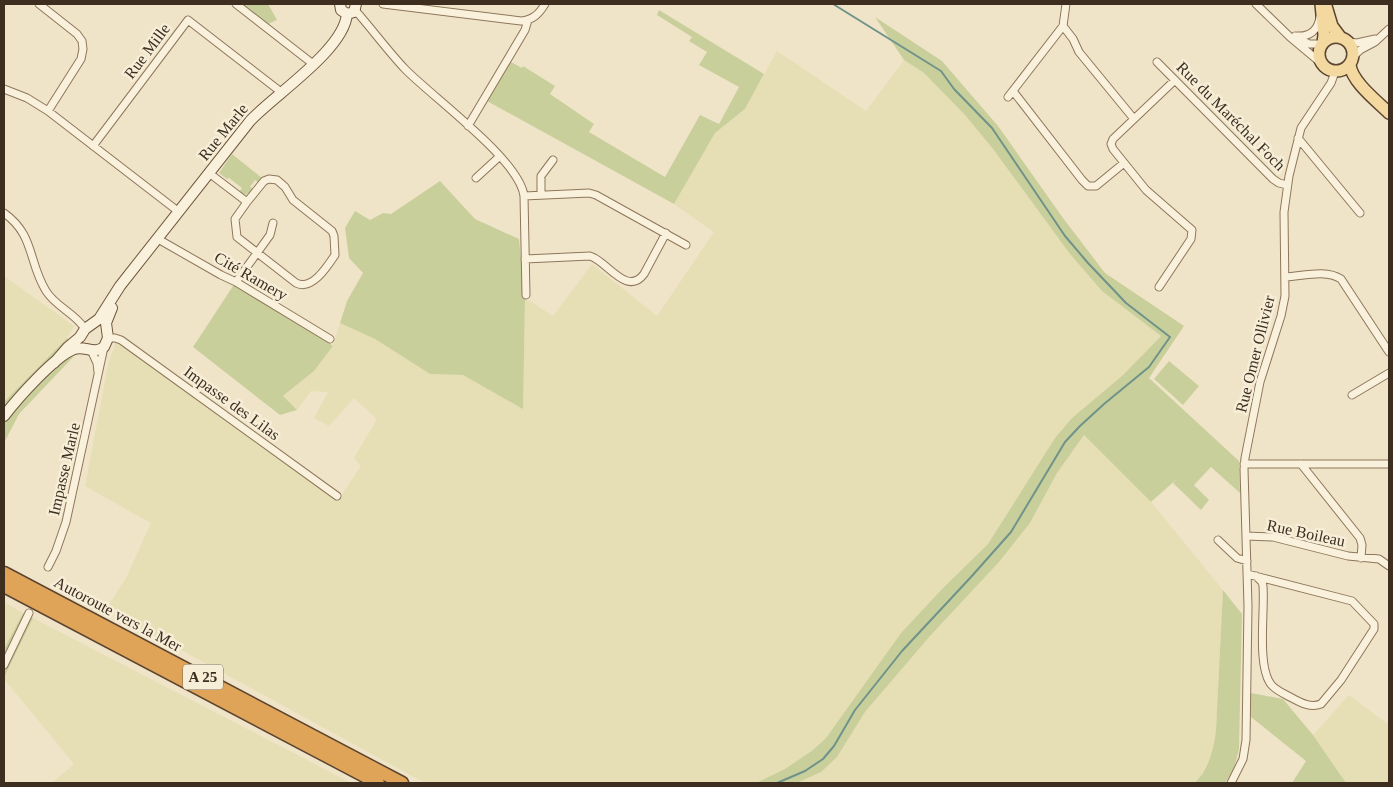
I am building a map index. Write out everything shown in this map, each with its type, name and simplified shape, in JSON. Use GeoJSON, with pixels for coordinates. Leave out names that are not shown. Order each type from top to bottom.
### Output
{"type":"FeatureCollection","features":[{"type":"Feature","properties":{"kind":"highway","name":"Autoroute vers la Mer"},"geometry":{"type":"LineString","coordinates":[[4,572],[402,783]]}},
{"type":"Feature","properties":{"kind":"highway","name":"A 25"},"geometry":{"type":"LineString","coordinates":[[4,586],[378,783]]}},
{"type":"Feature","properties":{"kind":"main road"},"geometry":{"type":"LineString","coordinates":[[340,4],[341,11],[352,9]]}},
{"type":"Feature","properties":{"kind":"main road"},"geometry":{"type":"LineString","coordinates":[[1323,6],[1332,26],[1353,49],[1353,75],[1370,95],[1389,112]]}},
{"type":"Feature","properties":{"kind":"main road"},"geometry":{"type":"LineString","coordinates":[[1323,6],[1324,35],[1318,54],[1331,69],[1370,95]]}},
{"type":"Feature","properties":{"kind":"main road","name":"Rue Marle"},"geometry":{"type":"LineString","coordinates":[[4,416],[86,329],[99,319],[114,294],[250,121],[313,64],[337,37],[352,9]]}},
{"type":"Feature","properties":{"kind":"main road"},"geometry":{"type":"LineString","coordinates":[[1322,44],[1332,37],[1345,40]]}},
{"type":"Feature","properties":{"kind":"main road"},"geometry":{"type":"LineString","coordinates":[[1331,69],[1344,70],[1352,61]]}},
{"type":"Feature","properties":{"kind":"main road","name":"Rue Marle"},"geometry":{"type":"LineString","coordinates":[[106,339],[107,318],[128,278]]}},
{"type":"Feature","properties":{"kind":"main road"},"geometry":{"type":"LineString","coordinates":[[100,326],[106,339],[97,351],[89,350],[82,342],[86,329],[100,326]]}},
{"type":"Feature","properties":{"kind":"main road","name":"Rue Marle"},"geometry":{"type":"LineString","coordinates":[[54,363],[71,350],[78,348],[89,350]]}},
{"type":"Feature","properties":{"kind":"street"},"geometry":{"type":"LineString","coordinates":[[39,4],[77,34],[82,41],[83,49],[81,59],[48,111]]}},
{"type":"Feature","properties":{"kind":"street"},"geometry":{"type":"LineString","coordinates":[[236,4],[313,64]]}},
{"type":"Feature","properties":{"kind":"street"},"geometry":{"type":"LineString","coordinates":[[383,4],[509,20],[528,20],[537,15],[545,4]]}},
{"type":"Feature","properties":{"kind":"street"},"geometry":{"type":"LineString","coordinates":[[1008,97],[1063,26],[1066,4]]}},
{"type":"Feature","properties":{"kind":"street"},"geometry":{"type":"LineString","coordinates":[[1256,4],[1290,37],[1331,69]]}},
{"type":"Feature","properties":{"kind":"street"},"geometry":{"type":"LineString","coordinates":[[1295,36],[1305,36],[1313,32],[1318,25],[1323,6]]}},
{"type":"Feature","properties":{"kind":"street"},"geometry":{"type":"LineString","coordinates":[[352,9],[405,69],[500,156],[521,183],[524,196],[526,295]]}},
{"type":"Feature","properties":{"kind":"street","name":"Rue Mille"},"geometry":{"type":"LineString","coordinates":[[93,146],[188,20],[281,92]]}},
{"type":"Feature","properties":{"kind":"street"},"geometry":{"type":"LineString","coordinates":[[468,126],[526,30],[528,20]]}},
{"type":"Feature","properties":{"kind":"street"},"geometry":{"type":"LineString","coordinates":[[1278,25],[1309,44],[1322,44]]}},
{"type":"Feature","properties":{"kind":"street"},"geometry":{"type":"LineString","coordinates":[[1063,26],[1073,39],[1079,52],[1134,119]]}},
{"type":"Feature","properties":{"kind":"street"},"geometry":{"type":"LineString","coordinates":[[1352,61],[1360,50],[1373,44],[1389,29]]}},
{"type":"Feature","properties":{"kind":"street"},"geometry":{"type":"LineString","coordinates":[[1345,40],[1357,43],[1380,37]]}},
{"type":"Feature","properties":{"kind":"street","name":"Rue du Maréchal Foch"},"geometry":{"type":"LineString","coordinates":[[1157,62],[1276,181],[1287,185]]}},
{"type":"Feature","properties":{"kind":"street","name":"Rue Omer Ollivier"},"geometry":{"type":"LineString","coordinates":[[1231,783],[1241,764],[1245,747],[1247,560],[1244,464],[1260,382],[1282,310],[1286,277],[1284,220],[1287,185],[1298,138],[1306,118],[1326,90],[1330,80],[1331,69]]}},
{"type":"Feature","properties":{"kind":"street"},"geometry":{"type":"LineString","coordinates":[[1159,287],[1191,239],[1192,230],[1146,190],[1112,149],[1111,144],[1113,139],[1175,80]]}},
{"type":"Feature","properties":{"kind":"street"},"geometry":{"type":"LineString","coordinates":[[4,89],[27,98],[48,111],[179,212]]}},
{"type":"Feature","properties":{"kind":"street"},"geometry":{"type":"LineString","coordinates":[[1013,91],[1085,184],[1091,187],[1096,186],[1124,163]]}},
{"type":"Feature","properties":{"kind":"street"},"geometry":{"type":"LineString","coordinates":[[1298,138],[1360,213]]}},
{"type":"Feature","properties":{"kind":"street"},"geometry":{"type":"LineString","coordinates":[[476,178],[500,156]]}},
{"type":"Feature","properties":{"kind":"street"},"geometry":{"type":"LineString","coordinates":[[541,195],[541,176],[553,160]]}},
{"type":"Feature","properties":{"kind":"street"},"geometry":{"type":"LineString","coordinates":[[209,173],[247,202]]}},
{"type":"Feature","properties":{"kind":"street"},"geometry":{"type":"LineString","coordinates":[[269,179],[277,180],[285,187],[293,200],[330,230],[334,236],[334,257],[314,281],[305,285],[296,283],[236,235],[235,219],[247,202],[264,181],[269,179]]}},
{"type":"Feature","properties":{"kind":"street"},"geometry":{"type":"LineString","coordinates":[[524,196],[589,193],[596,195],[686,245]]}},
{"type":"Feature","properties":{"kind":"street"},"geometry":{"type":"LineString","coordinates":[[4,213],[19,226],[25,236],[42,283],[49,296],[75,317],[86,329]]}},
{"type":"Feature","properties":{"kind":"street"},"geometry":{"type":"LineString","coordinates":[[236,282],[270,235],[274,223]]}},
{"type":"Feature","properties":{"kind":"street"},"geometry":{"type":"LineString","coordinates":[[525,259],[590,256],[599,260],[621,279],[627,282],[634,282],[644,274],[666,233]]}},
{"type":"Feature","properties":{"kind":"street","name":"Cité Ramery"},"geometry":{"type":"LineString","coordinates":[[158,239],[236,282],[330,339]]}},
{"type":"Feature","properties":{"kind":"street"},"geometry":{"type":"LineString","coordinates":[[1286,277],[1325,274],[1341,279],[1389,352]]}},
{"type":"Feature","properties":{"kind":"street","name":"Impasse des Lilas"},"geometry":{"type":"LineString","coordinates":[[106,339],[115,338],[121,340],[337,496]]}},
{"type":"Feature","properties":{"kind":"street","name":"Impasse Marle"},"geometry":{"type":"LineString","coordinates":[[48,567],[66,522],[106,339]]}},
{"type":"Feature","properties":{"kind":"street","name":"Impasse Marle"},"geometry":{"type":"LineString","coordinates":[[89,350],[97,363],[98,374]]}},
{"type":"Feature","properties":{"kind":"street"},"geometry":{"type":"LineString","coordinates":[[1352,395],[1389,372]]}},
{"type":"Feature","properties":{"kind":"street"},"geometry":{"type":"LineString","coordinates":[[1244,464],[1389,464]]}},
{"type":"Feature","properties":{"kind":"street"},"geometry":{"type":"LineString","coordinates":[[1301,464],[1360,538],[1362,544],[1361,558]]}},
{"type":"Feature","properties":{"kind":"street","name":"Rue Boileau"},"geometry":{"type":"LineString","coordinates":[[1246,536],[1273,537],[1361,558],[1379,559],[1389,566]]}},
{"type":"Feature","properties":{"kind":"street"},"geometry":{"type":"LineString","coordinates":[[1218,540],[1237,558],[1247,560]]}},
{"type":"Feature","properties":{"kind":"street"},"geometry":{"type":"LineString","coordinates":[[1247,574],[1256,576],[1352,601],[1374,624],[1374,629],[1341,680],[1322,704],[1310,706],[1300,702],[1279,691],[1269,681],[1263,663],[1264,586],[1256,576]]}},
{"type":"Feature","properties":{"kind":"street"},"geometry":{"type":"LineString","coordinates":[[4,665],[29,613]]}},
{"type":"Feature","properties":{"kind":"shaded area"},"geometry":{"type":"Polygon","coordinates":[[[777,51],[866,111],[904,60],[924,73],[965,115],[993,149],[1070,254],[1102,291],[1161,336],[1123,375],[1072,418],[1055,438],[988,544],[901,633],[826,738],[813,750],[785,769],[756,783],[425,783],[106,609],[126,578],[151,523],[85,486],[108,365],[116,341],[338,500],[361,466],[354,458],[377,419],[354,398],[329,426],[314,418],[328,392],[311,391],[297,410],[283,397],[314,371],[333,346],[340,323],[375,339],[430,374],[463,375],[523,408],[525,300],[530,301],[553,316],[592,264],[657,316],[714,232],[674,204],[715,133],[745,109],[777,51]]]}},
{"type":"Feature","properties":{"kind":"shaded area"},"geometry":{"type":"Polygon","coordinates":[[[4,276],[74,326],[67,338],[4,402],[4,276]]]}},
{"type":"Feature","properties":{"kind":"shaded area"},"geometry":{"type":"Polygon","coordinates":[[[1084,435],[1151,502],[1223,590],[1216,730],[1213,752],[1199,779],[1195,783],[797,783],[821,772],[837,757],[865,712],[930,636],[999,562],[1030,523],[1057,473],[1084,435]]]}},
{"type":"Feature","properties":{"kind":"shaded area"},"geometry":{"type":"Polygon","coordinates":[[[4,602],[23,613],[4,649],[4,602]]]}},
{"type":"Feature","properties":{"kind":"shaded area"},"geometry":{"type":"Polygon","coordinates":[[[33,618],[351,783],[52,783],[74,764],[4,679],[33,618]]]}},
{"type":"Feature","properties":{"kind":"shaded area"},"geometry":{"type":"Polygon","coordinates":[[[1349,695],[1389,725],[1389,783],[1346,783],[1313,735],[1349,695]]]}},
{"type":"Feature","properties":{"kind":"green space"},"geometry":{"type":"Polygon","coordinates":[[[243,4],[268,4],[277,20],[268,24],[243,4]]]}},
{"type":"Feature","properties":{"kind":"green space"},"geometry":{"type":"Polygon","coordinates":[[[659,10],[764,74],[745,109],[715,133],[674,204],[487,101],[509,61],[522,68],[523,66],[555,86],[550,94],[594,124],[589,132],[665,177],[700,115],[719,124],[739,87],[699,65],[707,52],[689,41],[692,37],[657,15],[659,10]]]}},
{"type":"Feature","properties":{"kind":"green space"},"geometry":{"type":"Polygon","coordinates":[[[875,17],[942,61],[998,126],[1063,218],[1105,273],[1184,326],[1149,378],[1239,461],[1240,493],[1211,467],[1194,485],[1209,500],[1201,510],[1173,483],[1178,478],[1151,502],[1084,435],[1057,473],[1030,523],[999,562],[930,636],[865,712],[837,757],[821,772],[797,783],[756,783],[785,769],[813,750],[826,738],[901,633],[988,544],[1055,438],[1072,418],[1123,375],[1161,336],[1102,291],[1070,254],[993,149],[965,115],[924,73],[904,60],[875,17]]]}},
{"type":"Feature","properties":{"kind":"green space"},"geometry":{"type":"Polygon","coordinates":[[[232,154],[262,178],[259,183],[255,180],[250,187],[254,190],[245,195],[239,192],[242,188],[219,173],[232,154]]]}},
{"type":"Feature","properties":{"kind":"green space"},"geometry":{"type":"Polygon","coordinates":[[[440,181],[475,219],[519,239],[525,300],[523,409],[463,375],[430,374],[375,339],[340,323],[347,301],[363,273],[349,258],[345,228],[355,211],[370,220],[383,213],[391,214],[440,181]]]}},
{"type":"Feature","properties":{"kind":"green space"},"geometry":{"type":"Polygon","coordinates":[[[235,283],[320,335],[333,346],[314,371],[283,396],[297,410],[280,415],[193,347],[235,283]]]}},
{"type":"Feature","properties":{"kind":"green space"},"geometry":{"type":"Polygon","coordinates":[[[67,338],[77,353],[19,414],[4,443],[4,402],[67,338]]]}},
{"type":"Feature","properties":{"kind":"green space"},"geometry":{"type":"Polygon","coordinates":[[[1169,361],[1199,386],[1183,405],[1154,379],[1169,361]]]}},
{"type":"Feature","properties":{"kind":"green space"},"geometry":{"type":"Polygon","coordinates":[[[1223,590],[1242,614],[1239,749],[1234,769],[1225,783],[1195,783],[1207,765],[1215,737],[1223,590]]]}},
{"type":"Feature","properties":{"kind":"green space"},"geometry":{"type":"Polygon","coordinates":[[[23,613],[33,618],[4,678],[4,649],[23,613]]]}},
{"type":"Feature","properties":{"kind":"green space"},"geometry":{"type":"Polygon","coordinates":[[[1251,693],[1283,699],[1313,735],[1346,783],[1292,783],[1306,761],[1251,717],[1251,693]]]}},
{"type":"Feature","properties":{"kind":"waterway"},"geometry":{"type":"LineString","coordinates":[[777,783],[805,771],[823,759],[834,746],[855,710],[902,651],[1011,532],[1065,442],[1104,404],[1149,367],[1170,337],[1126,303],[1088,263],[1065,236],[992,128],[954,89],[941,71],[833,4]]}}]}
